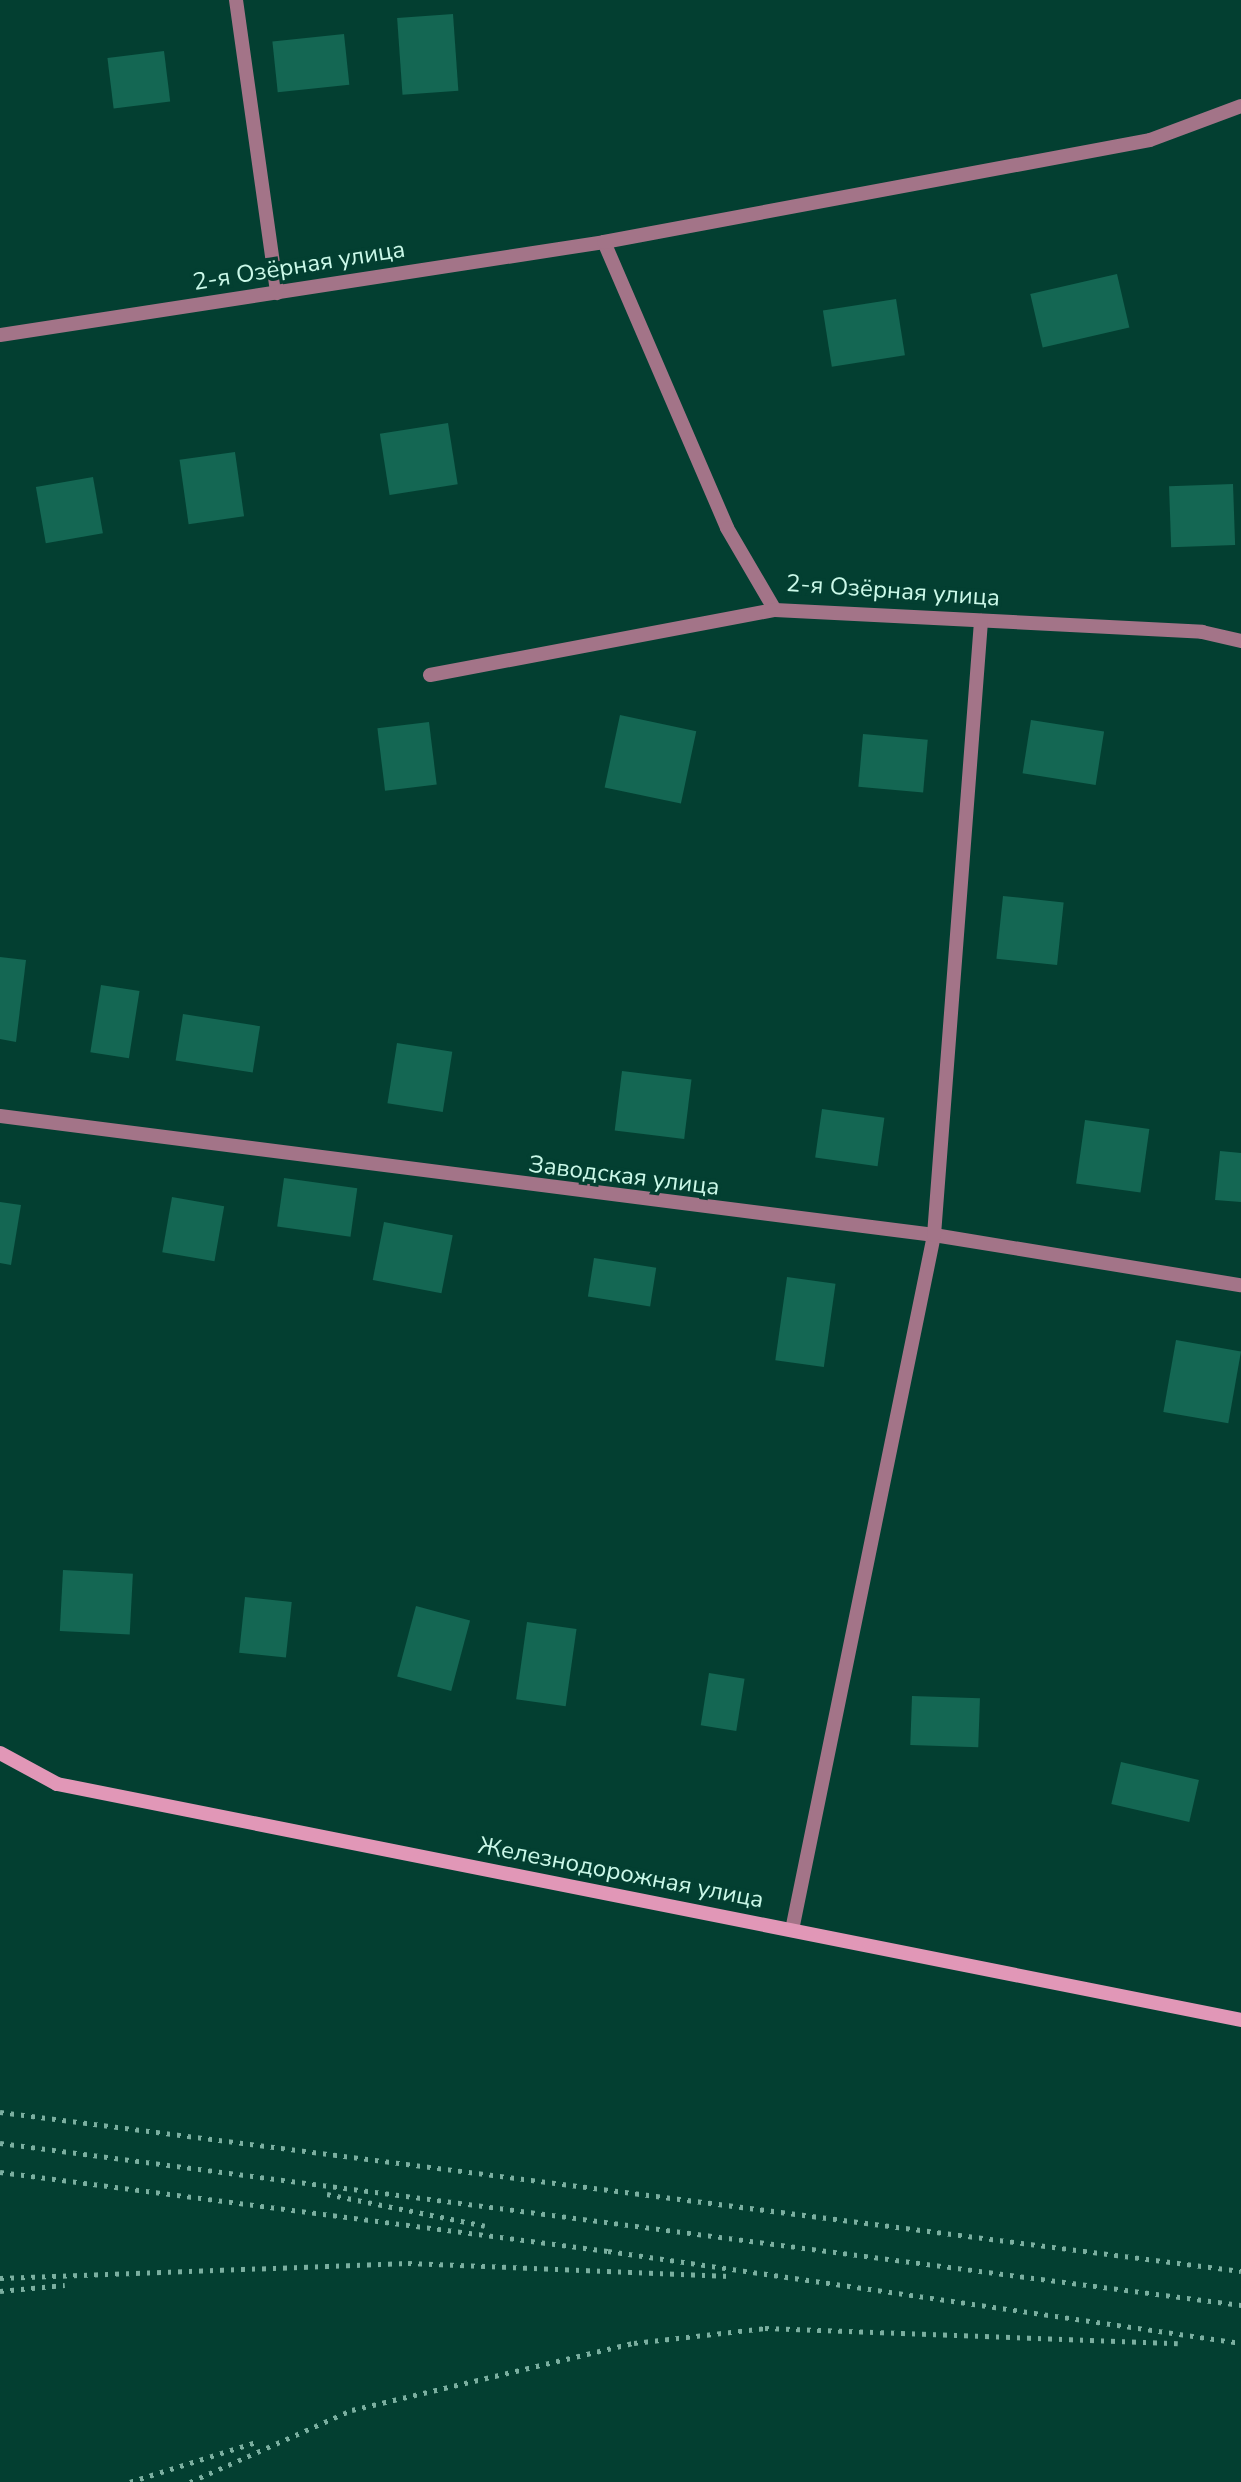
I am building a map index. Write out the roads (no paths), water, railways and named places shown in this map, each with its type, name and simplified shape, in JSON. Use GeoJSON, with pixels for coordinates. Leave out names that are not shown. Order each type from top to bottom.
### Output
{"type":"FeatureCollection","features":[{"type":"Feature","properties":{"kind":"street"},"geometry":{"type":"LineString","coordinates":[[236,0],[277,293]]}},
{"type":"Feature","properties":{"kind":"street","name":"2-я Озёрная улица"},"geometry":{"type":"LineString","coordinates":[[0,335],[604,242],[1150,140],[1241,106]]}},
{"type":"Feature","properties":{"kind":"street","name":"2-я Озёрная улица"},"geometry":{"type":"LineString","coordinates":[[604,242],[727,528],[775,610],[1202,632],[1241,641]]}},
{"type":"Feature","properties":{"kind":"street"},"geometry":{"type":"LineString","coordinates":[[430,675],[775,610]]}},
{"type":"Feature","properties":{"kind":"street"},"geometry":{"type":"LineString","coordinates":[[792,1930],[934,1235],[981,621]]}},
{"type":"Feature","properties":{"kind":"street","name":"Заводская улица"},"geometry":{"type":"LineString","coordinates":[[0,1116],[934,1235],[1241,1285]]}},
{"type":"Feature","properties":{"kind":"street","name":"Железнодорожная улица"},"geometry":{"type":"LineString","coordinates":[[0,1753],[57,1784],[1241,2020]]}},
{"type":"Feature","properties":{"kind":"railway"},"geometry":{"type":"LineString","coordinates":[[0,2112],[1241,2271]]}},
{"type":"Feature","properties":{"kind":"railway"},"geometry":{"type":"LineString","coordinates":[[0,2143],[1241,2305]]}},
{"type":"Feature","properties":{"kind":"railway"},"geometry":{"type":"LineString","coordinates":[[0,2172],[608,2251],[1241,2343]]}},
{"type":"Feature","properties":{"kind":"railway"},"geometry":{"type":"LineString","coordinates":[[327,2194],[485,2226]]}},
{"type":"Feature","properties":{"kind":"railway"},"geometry":{"type":"LineString","coordinates":[[0,2278],[408,2263],[730,2276]]}},
{"type":"Feature","properties":{"kind":"railway"},"geometry":{"type":"LineString","coordinates":[[0,2291],[65,2285]]}},
{"type":"Feature","properties":{"kind":"railway"},"geometry":{"type":"LineString","coordinates":[[190,2482],[352,2410],[634,2343],[765,2328],[1178,2343]]}},
{"type":"Feature","properties":{"kind":"railway"},"geometry":{"type":"LineString","coordinates":[[130,2482],[256,2442]]}}]}
